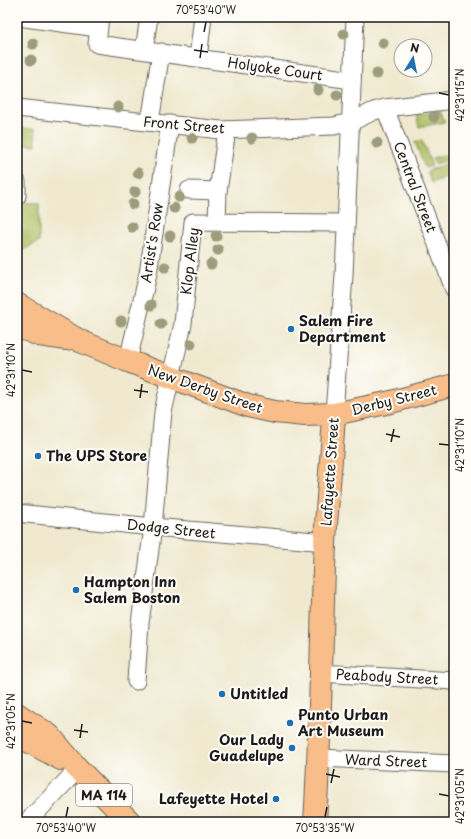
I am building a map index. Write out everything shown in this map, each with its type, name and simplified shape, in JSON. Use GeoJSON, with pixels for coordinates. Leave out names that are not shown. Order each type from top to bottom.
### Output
{"type":"FeatureCollection","features":[{"type":"Feature","properties":{"kind":"main road","name":"New Derby Street"},"geometry":{"type":"LineString","coordinates":[[17,304],[80,341],[128,362],[248,406],[274,412],[305,415],[334,414]]}},
{"type":"Feature","properties":{"kind":"main road","name":"New Derby Street"},"geometry":{"type":"LineString","coordinates":[[17,326],[39,335],[80,341]]}},
{"type":"Feature","properties":{"kind":"main road","name":"Derby Street"},"geometry":{"type":"LineString","coordinates":[[334,414],[391,402],[454,385]]}},
{"type":"Feature","properties":{"kind":"main road","name":"Lafayette Street"},"geometry":{"type":"LineString","coordinates":[[315,822],[319,758],[320,673],[326,542],[334,414]]}},
{"type":"Feature","properties":{"kind":"main road","name":"MA 114"},"geometry":{"type":"LineString","coordinates":[[17,714],[49,734],[78,769],[130,822]]}},
{"type":"Feature","properties":{"kind":"main road","name":"MA 114"},"geometry":{"type":"LineString","coordinates":[[17,735],[41,747],[78,769]]}},
{"type":"Feature","properties":{"kind":"street"},"geometry":{"type":"LineString","coordinates":[[144,50],[148,17]]}},
{"type":"Feature","properties":{"kind":"street"},"geometry":{"type":"LineString","coordinates":[[198,58],[204,17]]}},
{"type":"Feature","properties":{"kind":"street"},"geometry":{"type":"LineString","coordinates":[[351,122],[355,17]]}},
{"type":"Feature","properties":{"kind":"street"},"geometry":{"type":"LineString","coordinates":[[25,18],[99,22]]}},
{"type":"Feature","properties":{"kind":"street","name":"Holyoke Court"},"geometry":{"type":"LineString","coordinates":[[99,22],[97,44],[352,80]]}},
{"type":"Feature","properties":{"kind":"street"},"geometry":{"type":"LineString","coordinates":[[150,122],[161,52]]}},
{"type":"Feature","properties":{"kind":"street","name":"Front Street"},"geometry":{"type":"LineString","coordinates":[[17,108],[227,130],[334,126],[351,122],[374,111],[385,108],[454,100]]}},
{"type":"Feature","properties":{"kind":"street","name":"Central Street"},"geometry":{"type":"LineString","coordinates":[[385,108],[454,289]]}},
{"type":"Feature","properties":{"kind":"street","name":"Lafayette Street"},"geometry":{"type":"LineString","coordinates":[[334,414],[344,275],[351,122]]}},
{"type":"Feature","properties":{"kind":"street","name":"Artist's Row"},"geometry":{"type":"LineString","coordinates":[[128,362],[148,274],[170,124]]}},
{"type":"Feature","properties":{"kind":"street"},"geometry":{"type":"LineString","coordinates":[[217,222],[218,191],[227,130]]}},
{"type":"Feature","properties":{"kind":"street"},"geometry":{"type":"LineString","coordinates":[[17,182],[17,196]]}},
{"type":"Feature","properties":{"kind":"street"},"geometry":{"type":"LineString","coordinates":[[189,190],[218,191]]}},
{"type":"Feature","properties":{"kind":"street","name":"Klop Alley"},"geometry":{"type":"LineString","coordinates":[[170,378],[181,339],[193,222],[346,223]]}},
{"type":"Feature","properties":{"kind":"street"},"geometry":{"type":"LineString","coordinates":[[136,681],[140,623],[153,527],[163,412],[170,378]]}},
{"type":"Feature","properties":{"kind":"street","name":"Dodge Street"},"geometry":{"type":"LineString","coordinates":[[17,513],[153,527],[326,542]]}},
{"type":"Feature","properties":{"kind":"street","name":"Peabody Street"},"geometry":{"type":"LineString","coordinates":[[320,673],[454,681]]}},
{"type":"Feature","properties":{"kind":"street","name":"Ward Street"},"geometry":{"type":"LineString","coordinates":[[319,758],[454,764]]}},
{"type":"Feature","properties":{"kind":"street"},"geometry":{"type":"LineString","coordinates":[[27,822],[78,769]]}},
{"type":"Feature","properties":{"kind":"green space"},"geometry":{"type":"Polygon","coordinates":[[[440,111],[445,122],[419,127],[416,115],[440,111]]]}},
{"type":"Feature","properties":{"kind":"green space"},"geometry":{"type":"Polygon","coordinates":[[[17,128],[35,129],[36,145],[17,144],[17,128]]]}},
{"type":"Feature","properties":{"kind":"green space"},"geometry":{"type":"Polygon","coordinates":[[[422,140],[432,166],[425,168],[415,142],[422,140]]]}},
{"type":"Feature","properties":{"kind":"green space"},"geometry":{"type":"Polygon","coordinates":[[[452,154],[454,158],[435,164],[432,158],[452,154]]]}},
{"type":"Feature","properties":{"kind":"green space"},"geometry":{"type":"Polygon","coordinates":[[[453,161],[454,174],[431,183],[427,171],[453,161]]]}},
{"type":"Feature","properties":{"kind":"green space"},"geometry":{"type":"Polygon","coordinates":[[[20,202],[39,203],[39,242],[17,253],[17,204],[20,202]]]}},
{"type":"Feature","properties":{"kind":"green space"},"geometry":{"type":"Polygon","coordinates":[[[450,544],[454,545],[454,571],[450,571],[450,544]]]}},
{"type":"Feature","properties":{"kind":"place","name":"Salem Fire Department"},"geometry":{"type":"Point","coordinates":[291,329]}},
{"type":"Feature","properties":{"kind":"place","name":"The UPS Store"},"geometry":{"type":"Point","coordinates":[38,456]}},
{"type":"Feature","properties":{"kind":"place","name":"Hampton Inn Salem Boston"},"geometry":{"type":"Point","coordinates":[76,590]}},
{"type":"Feature","properties":{"kind":"place","name":"Untitled"},"geometry":{"type":"Point","coordinates":[222,694]}},
{"type":"Feature","properties":{"kind":"place","name":"Punto Urban Art Museum"},"geometry":{"type":"Point","coordinates":[290,723]}},
{"type":"Feature","properties":{"kind":"place","name":"Our Lady Guadelupe"},"geometry":{"type":"Point","coordinates":[292,748]}},
{"type":"Feature","properties":{"kind":"place","name":"Lafeyette Hotel"},"geometry":{"type":"Point","coordinates":[276,799]}}]}
